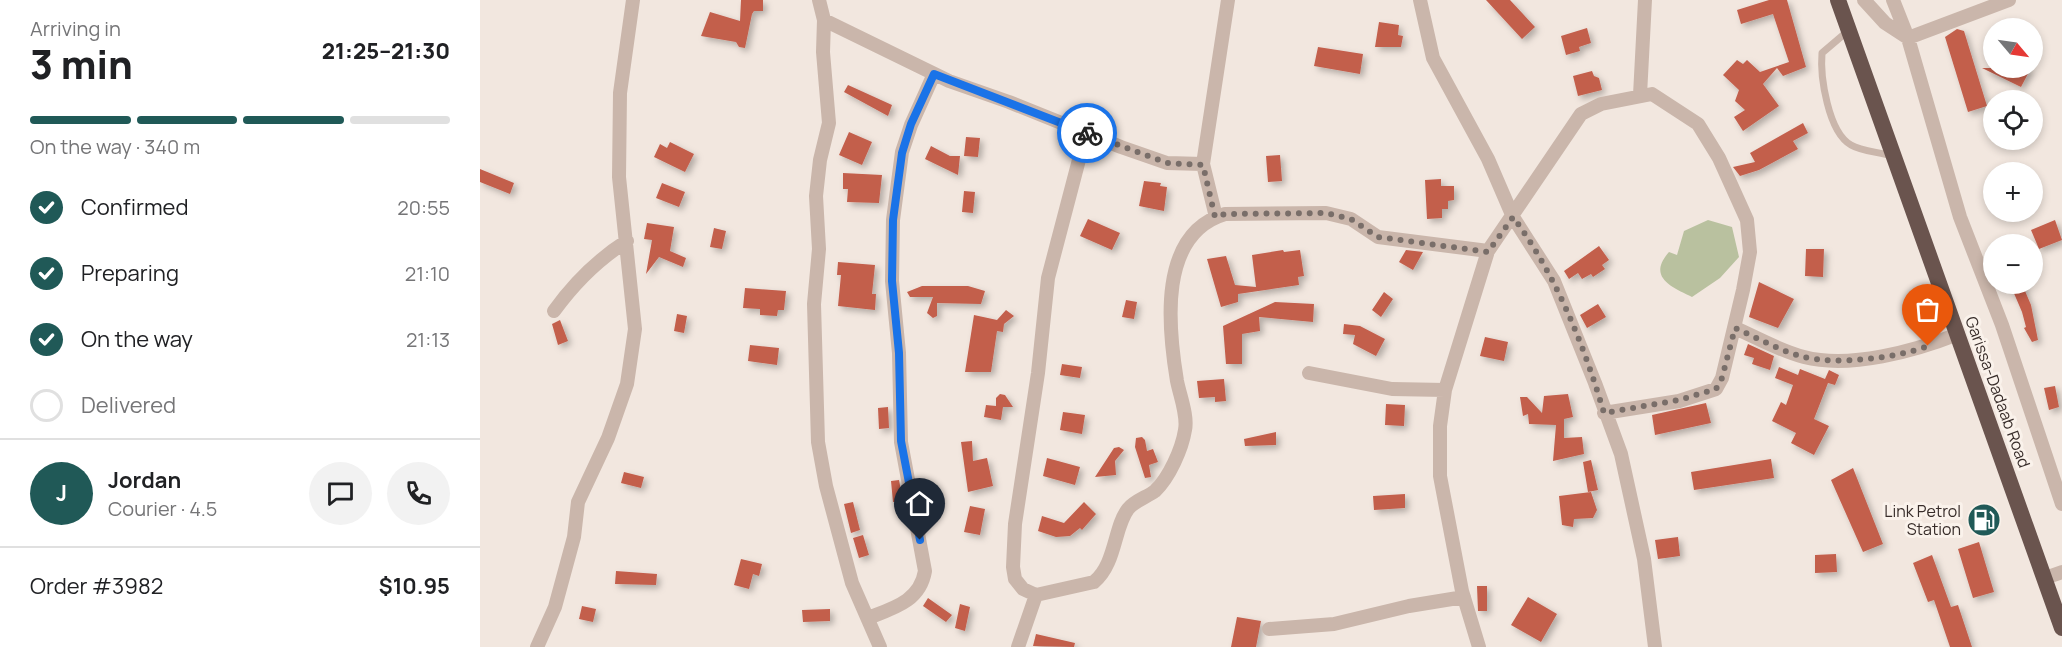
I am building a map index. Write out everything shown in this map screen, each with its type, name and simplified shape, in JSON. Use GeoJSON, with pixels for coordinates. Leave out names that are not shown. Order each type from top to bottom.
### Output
{"type":"FeatureCollection","features":[{"type":"Feature","properties":{"kind":"highway","name":"Garissa-Dadaab Road"},"geometry":{"type":"LineString","coordinates":[[1838,0],[2062,628]]}},
{"type":"Feature","properties":{"kind":"street"},"geometry":{"type":"LineString","coordinates":[[537,647],[555,607],[574,537],[578,502],[608,438],[627,384],[634,329],[619,177],[620,105],[633,0]]}},
{"type":"Feature","properties":{"kind":"street"},"geometry":{"type":"LineString","coordinates":[[819,0],[824,20],[823,52],[829,123],[816,196],[819,249],[814,304],[818,442],[826,486],[852,583],[880,647]]}},
{"type":"Feature","properties":{"kind":"street"},"geometry":{"type":"LineString","coordinates":[[1215,217],[1203,165],[1228,0]]}},
{"type":"Feature","properties":{"kind":"street"},"geometry":{"type":"LineString","coordinates":[[1420,0],[1433,58],[1488,159],[1513,217],[1554,281],[1621,454],[1644,559],[1654,647]]}},
{"type":"Feature","properties":{"kind":"street"},"geometry":{"type":"LineString","coordinates":[[1640,95],[1645,0]]}},
{"type":"Feature","properties":{"kind":"street"},"geometry":{"type":"LineString","coordinates":[[1864,0],[1885,22],[1908,38]]}},
{"type":"Feature","properties":{"kind":"street"},"geometry":{"type":"LineString","coordinates":[[1893,0],[1908,38],[1960,218],[2002,325],[2062,504]]}},
{"type":"Feature","properties":{"kind":"street"},"geometry":{"type":"LineString","coordinates":[[1908,38],[2009,0]]}},
{"type":"Feature","properties":{"kind":"street"},"geometry":{"type":"LineString","coordinates":[[824,20],[934,74],[1086,133],[1167,163],[1203,165]]}},
{"type":"Feature","properties":{"kind":"street"},"geometry":{"type":"LineString","coordinates":[[868,618],[909,600],[923,581],[925,571],[901,441],[899,353],[892,281],[893,220],[902,153],[911,124],[934,74]]}},
{"type":"Feature","properties":{"kind":"street"},"geometry":{"type":"LineString","coordinates":[[1479,647],[1464,597],[1440,476],[1440,426],[1445,390],[1488,252],[1581,114],[1601,104],[1652,94],[1698,124],[1739,198],[1747,220],[1750,252],[1735,328],[1722,378],[1716,389],[1679,400],[1604,413]]}},
{"type":"Feature","properties":{"kind":"street"},"geometry":{"type":"LineString","coordinates":[[1086,133],[1048,278],[1038,373],[1015,524],[1014,579],[1023,589],[1036,595],[1094,582],[1098,579],[1109,561],[1128,509],[1156,490],[1182,444],[1186,428],[1170,340],[1173,274],[1180,253],[1194,234],[1215,217],[1225,214],[1326,213],[1351,219],[1378,237],[1488,252]]}},
{"type":"Feature","properties":{"kind":"street"},"geometry":{"type":"LineString","coordinates":[[554,310],[581,276],[627,241]]}},
{"type":"Feature","properties":{"kind":"street"},"geometry":{"type":"LineString","coordinates":[[1735,328],[1803,357],[1828,360],[1913,351],[1958,334]]}},
{"type":"Feature","properties":{"kind":"street"},"geometry":{"type":"LineString","coordinates":[[1309,373],[1392,389],[1445,390]]}},
{"type":"Feature","properties":{"kind":"street"},"geometry":{"type":"LineString","coordinates":[[2045,578],[2062,572]]}},
{"type":"Feature","properties":{"kind":"street"},"geometry":{"type":"LineString","coordinates":[[1018,647],[1036,595]]}},
{"type":"Feature","properties":{"kind":"street"},"geometry":{"type":"LineString","coordinates":[[1269,629],[1334,624],[1409,606],[1464,597]]}},
{"type":"Feature","properties":{"kind":"lane"},"geometry":{"type":"LineString","coordinates":[[1849,30],[1822,53],[1821,74],[1836,130],[1850,145],[1894,156]]}},
{"type":"Feature","properties":{"kind":"green space"},"geometry":{"type":"Polygon","coordinates":[[[1708,220],[1732,227],[1739,257],[1720,278],[1692,297],[1664,280],[1660,268],[1669,252],[1677,255],[1684,231],[1708,220]]]}},
{"type":"Feature","properties":{"kind":"building"},"geometry":{"type":"Polygon","coordinates":[[[741,0],[763,0],[763,11],[754,11],[752,14],[745,48],[739,47],[736,42],[701,36],[710,12],[740,21],[741,0]]]}},
{"type":"Feature","properties":{"kind":"building"},"geometry":{"type":"Polygon","coordinates":[[[1486,0],[1510,0],[1535,27],[1522,39],[1486,0]]]}},
{"type":"Feature","properties":{"kind":"building"},"geometry":{"type":"Polygon","coordinates":[[[1769,0],[1787,0],[1806,67],[1783,76],[1777,68],[1763,84],[1779,106],[1743,131],[1734,117],[1745,110],[1735,101],[1739,90],[1723,75],[1737,60],[1743,64],[1747,60],[1760,72],[1789,62],[1773,14],[1741,24],[1737,10],[1769,0]]]}},
{"type":"Feature","properties":{"kind":"building"},"geometry":{"type":"Polygon","coordinates":[[[1379,22],[1399,25],[1398,35],[1403,36],[1401,47],[1375,47],[1379,22]]]}},
{"type":"Feature","properties":{"kind":"building"},"geometry":{"type":"Polygon","coordinates":[[[1587,28],[1591,43],[1579,47],[1580,51],[1566,55],[1561,36],[1587,28]]]}},
{"type":"Feature","properties":{"kind":"building"},"geometry":{"type":"Polygon","coordinates":[[[1957,29],[1964,31],[1983,93],[1983,107],[1968,112],[1945,37],[1957,29]]]}},
{"type":"Feature","properties":{"kind":"building"},"geometry":{"type":"Polygon","coordinates":[[[1318,47],[1363,54],[1360,74],[1314,66],[1318,47]]]}},
{"type":"Feature","properties":{"kind":"building"},"geometry":{"type":"Polygon","coordinates":[[[1592,71],[1594,76],[1599,78],[1602,90],[1578,96],[1573,76],[1592,71]]]}},
{"type":"Feature","properties":{"kind":"building"},"geometry":{"type":"Polygon","coordinates":[[[2003,78],[2026,78],[2021,87],[2003,78]]]}},
{"type":"Feature","properties":{"kind":"building"},"geometry":{"type":"Polygon","coordinates":[[[848,85],[892,105],[888,116],[844,92],[848,85]]]}},
{"type":"Feature","properties":{"kind":"building"},"geometry":{"type":"Polygon","coordinates":[[[1803,123],[1808,133],[1793,141],[1798,149],[1759,170],[1740,176],[1733,167],[1755,162],[1750,153],[1803,123]]]}},
{"type":"Feature","properties":{"kind":"building"},"geometry":{"type":"Polygon","coordinates":[[[849,132],[872,142],[862,165],[839,155],[849,132]]]}},
{"type":"Feature","properties":{"kind":"building"},"geometry":{"type":"Polygon","coordinates":[[[966,137],[980,138],[978,157],[964,156],[966,137]]]}},
{"type":"Feature","properties":{"kind":"building"},"geometry":{"type":"Polygon","coordinates":[[[670,142],[694,154],[685,172],[654,157],[660,144],[667,148],[670,142]]]}},
{"type":"Feature","properties":{"kind":"building"},"geometry":{"type":"Polygon","coordinates":[[[931,146],[950,156],[960,156],[958,175],[925,159],[931,146]]]}},
{"type":"Feature","properties":{"kind":"building"},"geometry":{"type":"Polygon","coordinates":[[[1280,155],[1282,181],[1268,182],[1266,156],[1280,155]]]}},
{"type":"Feature","properties":{"kind":"building"},"geometry":{"type":"Polygon","coordinates":[[[480,169],[514,183],[510,194],[480,182],[480,169]]]}},
{"type":"Feature","properties":{"kind":"building"},"geometry":{"type":"Polygon","coordinates":[[[843,173],[882,175],[879,203],[847,202],[848,189],[843,189],[843,173]]]}},
{"type":"Feature","properties":{"kind":"building"},"geometry":{"type":"Polygon","coordinates":[[[1441,179],[1441,186],[1454,186],[1454,200],[1448,201],[1448,209],[1442,209],[1442,218],[1427,219],[1425,180],[1441,179]]]}},
{"type":"Feature","properties":{"kind":"building"},"geometry":{"type":"Polygon","coordinates":[[[1144,181],[1161,183],[1160,186],[1167,187],[1164,211],[1139,206],[1144,181]]]}},
{"type":"Feature","properties":{"kind":"building"},"geometry":{"type":"Polygon","coordinates":[[[662,183],[685,192],[679,207],[656,198],[662,183]]]}},
{"type":"Feature","properties":{"kind":"building"},"geometry":{"type":"Polygon","coordinates":[[[964,191],[975,192],[973,213],[962,212],[964,191]]]}},
{"type":"Feature","properties":{"kind":"building"},"geometry":{"type":"Polygon","coordinates":[[[1088,219],[1120,233],[1112,250],[1080,236],[1088,219]]]}},
{"type":"Feature","properties":{"kind":"building"},"geometry":{"type":"Polygon","coordinates":[[[2055,220],[2062,240],[2043,247],[2043,234],[2033,234],[2031,230],[2055,220]]]}},
{"type":"Feature","properties":{"kind":"building"},"geometry":{"type":"Polygon","coordinates":[[[647,223],[674,227],[670,251],[686,258],[683,267],[659,257],[646,274],[652,240],[644,239],[647,223]]]}},
{"type":"Feature","properties":{"kind":"building"},"geometry":{"type":"Polygon","coordinates":[[[714,228],[726,231],[722,249],[710,247],[714,228]]]}},
{"type":"Feature","properties":{"kind":"building"},"geometry":{"type":"Polygon","coordinates":[[[1599,246],[1609,260],[1602,265],[1605,269],[1593,277],[1591,274],[1582,279],[1578,273],[1569,279],[1564,271],[1599,246]]]}},
{"type":"Feature","properties":{"kind":"building"},"geometry":{"type":"Polygon","coordinates":[[[1806,249],[1824,249],[1823,277],[1805,276],[1806,249]]]}},
{"type":"Feature","properties":{"kind":"building"},"geometry":{"type":"Polygon","coordinates":[[[1283,250],[1284,252],[1300,250],[1304,276],[1298,277],[1299,285],[1238,294],[1238,302],[1221,307],[1207,259],[1226,256],[1235,285],[1256,287],[1252,255],[1283,250]]]}},
{"type":"Feature","properties":{"kind":"building"},"geometry":{"type":"Polygon","coordinates":[[[1406,250],[1423,252],[1413,270],[1399,262],[1406,250]]]}},
{"type":"Feature","properties":{"kind":"building"},"geometry":{"type":"Polygon","coordinates":[[[838,262],[875,265],[872,294],[876,294],[875,310],[838,306],[841,275],[837,275],[838,262]]]}},
{"type":"Feature","properties":{"kind":"building"},"geometry":{"type":"Polygon","coordinates":[[[1759,282],[1794,299],[1778,328],[1749,317],[1759,282]]]}},
{"type":"Feature","properties":{"kind":"building"},"geometry":{"type":"Polygon","coordinates":[[[922,286],[968,286],[985,291],[981,304],[937,303],[937,316],[933,318],[927,313],[933,297],[910,297],[907,292],[922,286]]]}},
{"type":"Feature","properties":{"kind":"building"},"geometry":{"type":"Polygon","coordinates":[[[745,288],[786,291],[784,310],[778,310],[777,316],[760,315],[760,309],[743,308],[745,288]]]}},
{"type":"Feature","properties":{"kind":"building"},"geometry":{"type":"Polygon","coordinates":[[[1384,292],[1393,299],[1381,317],[1372,310],[1384,292]]]}},
{"type":"Feature","properties":{"kind":"building"},"geometry":{"type":"Polygon","coordinates":[[[2014,294],[2026,294],[2031,305],[2038,340],[2032,342],[2024,328],[2026,327],[2014,294]]]}},
{"type":"Feature","properties":{"kind":"building"},"geometry":{"type":"Polygon","coordinates":[[[1126,300],[1137,302],[1134,319],[1122,317],[1126,300]]]}},
{"type":"Feature","properties":{"kind":"building"},"geometry":{"type":"Polygon","coordinates":[[[1275,302],[1314,304],[1313,322],[1259,317],[1260,331],[1242,334],[1242,364],[1226,364],[1223,326],[1275,302]]]}},
{"type":"Feature","properties":{"kind":"building"},"geometry":{"type":"Polygon","coordinates":[[[1598,304],[1606,317],[1587,328],[1580,315],[1598,304]]]}},
{"type":"Feature","properties":{"kind":"building"},"geometry":{"type":"Polygon","coordinates":[[[1006,310],[1014,316],[1004,324],[1003,332],[997,331],[991,372],[965,372],[974,315],[997,320],[1006,310]]]}},
{"type":"Feature","properties":{"kind":"building"},"geometry":{"type":"Polygon","coordinates":[[[677,314],[687,316],[684,333],[674,331],[677,314]]]}},
{"type":"Feature","properties":{"kind":"building"},"geometry":{"type":"Polygon","coordinates":[[[560,320],[568,341],[558,345],[552,324],[560,320]]]}},
{"type":"Feature","properties":{"kind":"building"},"geometry":{"type":"Polygon","coordinates":[[[1344,324],[1360,326],[1385,339],[1376,356],[1353,344],[1355,335],[1343,334],[1344,324]]]}},
{"type":"Feature","properties":{"kind":"building"},"geometry":{"type":"Polygon","coordinates":[[[1485,337],[1508,342],[1504,361],[1480,356],[1485,337]]]}},
{"type":"Feature","properties":{"kind":"building"},"geometry":{"type":"Polygon","coordinates":[[[1748,344],[1774,356],[1770,370],[1752,364],[1754,358],[1744,355],[1748,344]]]}},
{"type":"Feature","properties":{"kind":"building"},"geometry":{"type":"Polygon","coordinates":[[[750,345],[779,348],[777,365],[748,361],[750,345]]]}},
{"type":"Feature","properties":{"kind":"building"},"geometry":{"type":"Polygon","coordinates":[[[1062,364],[1082,367],[1080,378],[1060,375],[1062,364]]]}},
{"type":"Feature","properties":{"kind":"building"},"geometry":{"type":"Polygon","coordinates":[[[1779,367],[1798,375],[1800,369],[1825,379],[1829,370],[1839,375],[1835,385],[1828,383],[1814,419],[1829,426],[1814,455],[1791,443],[1796,433],[1772,421],[1781,402],[1786,405],[1793,385],[1775,378],[1779,367]]]}},
{"type":"Feature","properties":{"kind":"building"},"geometry":{"type":"Polygon","coordinates":[[[1224,379],[1226,401],[1215,402],[1215,397],[1199,398],[1197,381],[1224,379]]]}},
{"type":"Feature","properties":{"kind":"building"},"geometry":{"type":"Polygon","coordinates":[[[2055,386],[2059,407],[2049,410],[2044,388],[2055,386]]]}},
{"type":"Feature","properties":{"kind":"building"},"geometry":{"type":"Polygon","coordinates":[[[1000,394],[1005,395],[1013,407],[1003,407],[1001,420],[984,417],[986,405],[996,406],[996,398],[1000,394]]]}},
{"type":"Feature","properties":{"kind":"building"},"geometry":{"type":"Polygon","coordinates":[[[1568,394],[1573,417],[1564,419],[1564,438],[1582,437],[1584,454],[1553,461],[1556,425],[1529,424],[1528,414],[1523,416],[1520,397],[1527,397],[1542,413],[1544,396],[1568,394]]]}},
{"type":"Feature","properties":{"kind":"building"},"geometry":{"type":"Polygon","coordinates":[[[1706,403],[1711,423],[1655,435],[1652,415],[1706,403]]]}},
{"type":"Feature","properties":{"kind":"building"},"geometry":{"type":"Polygon","coordinates":[[[1386,404],[1405,405],[1404,426],[1385,425],[1386,404]]]}},
{"type":"Feature","properties":{"kind":"building"},"geometry":{"type":"Polygon","coordinates":[[[888,407],[889,428],[879,429],[878,408],[888,407]]]}},
{"type":"Feature","properties":{"kind":"building"},"geometry":{"type":"Polygon","coordinates":[[[1063,412],[1085,415],[1082,434],[1060,430],[1063,412]]]}},
{"type":"Feature","properties":{"kind":"building"},"geometry":{"type":"Polygon","coordinates":[[[1276,432],[1276,445],[1245,446],[1244,439],[1276,432]]]}},
{"type":"Feature","properties":{"kind":"building"},"geometry":{"type":"Polygon","coordinates":[[[1142,437],[1145,440],[1147,451],[1153,449],[1158,462],[1149,465],[1151,477],[1145,478],[1135,447],[1136,438],[1142,437]]]}},
{"type":"Feature","properties":{"kind":"building"},"geometry":{"type":"Polygon","coordinates":[[[972,441],[973,461],[987,458],[993,486],[968,492],[961,442],[972,441]]]}},
{"type":"Feature","properties":{"kind":"building"},"geometry":{"type":"Polygon","coordinates":[[[1119,447],[1124,450],[1115,461],[1116,475],[1095,477],[1114,448],[1119,447]]]}},
{"type":"Feature","properties":{"kind":"building"},"geometry":{"type":"Polygon","coordinates":[[[1047,458],[1080,467],[1075,485],[1043,476],[1047,458]]]}},
{"type":"Feature","properties":{"kind":"building"},"geometry":{"type":"Polygon","coordinates":[[[1771,459],[1774,478],[1694,490],[1691,472],[1771,459]]]}},
{"type":"Feature","properties":{"kind":"building"},"geometry":{"type":"Polygon","coordinates":[[[1591,460],[1598,490],[1588,492],[1583,462],[1591,460]]]}},
{"type":"Feature","properties":{"kind":"building"},"geometry":{"type":"Polygon","coordinates":[[[1853,468],[1883,544],[1863,552],[1831,480],[1853,468]]]}},
{"type":"Feature","properties":{"kind":"building"},"geometry":{"type":"Polygon","coordinates":[[[624,472],[644,477],[641,488],[621,483],[624,472]]]}},
{"type":"Feature","properties":{"kind":"building"},"geometry":{"type":"Polygon","coordinates":[[[899,480],[903,501],[893,502],[891,481],[899,480]]]}},
{"type":"Feature","properties":{"kind":"building"},"geometry":{"type":"Polygon","coordinates":[[[1591,492],[1597,510],[1593,518],[1574,519],[1573,527],[1562,525],[1559,496],[1591,492]]]}},
{"type":"Feature","properties":{"kind":"building"},"geometry":{"type":"Polygon","coordinates":[[[1405,494],[1405,508],[1374,510],[1373,496],[1405,494]]]}},
{"type":"Feature","properties":{"kind":"building"},"geometry":{"type":"Polygon","coordinates":[[[853,502],[860,530],[851,533],[844,504],[853,502]]]}},
{"type":"Feature","properties":{"kind":"building"},"geometry":{"type":"Polygon","coordinates":[[[1084,502],[1096,514],[1082,530],[1080,528],[1070,536],[1056,537],[1038,531],[1042,516],[1064,523],[1084,502]]]}},
{"type":"Feature","properties":{"kind":"building"},"geometry":{"type":"Polygon","coordinates":[[[970,506],[985,509],[980,535],[964,532],[970,506]]]}},
{"type":"Feature","properties":{"kind":"building"},"geometry":{"type":"Polygon","coordinates":[[[863,535],[869,555],[859,558],[853,538],[863,535]]]}},
{"type":"Feature","properties":{"kind":"building"},"geometry":{"type":"Polygon","coordinates":[[[1678,537],[1680,556],[1658,559],[1655,540],[1678,537]]]}},
{"type":"Feature","properties":{"kind":"building"},"geometry":{"type":"Polygon","coordinates":[[[1979,542],[1994,592],[1973,598],[1958,549],[1979,542]]]}},
{"type":"Feature","properties":{"kind":"building"},"geometry":{"type":"Polygon","coordinates":[[[1836,554],[1837,572],[1815,573],[1815,555],[1836,554]]]}},
{"type":"Feature","properties":{"kind":"building"},"geometry":{"type":"Polygon","coordinates":[[[1932,555],[1951,607],[1958,605],[1972,647],[1950,647],[1934,600],[1928,602],[1913,563],[1932,555]]]}},
{"type":"Feature","properties":{"kind":"building"},"geometry":{"type":"Polygon","coordinates":[[[741,559],[762,564],[759,576],[753,574],[749,589],[734,585],[741,559]]]}},
{"type":"Feature","properties":{"kind":"building"},"geometry":{"type":"Polygon","coordinates":[[[616,571],[657,574],[656,585],[615,584],[616,571]]]}},
{"type":"Feature","properties":{"kind":"building"},"geometry":{"type":"Polygon","coordinates":[[[1477,586],[1487,586],[1487,611],[1478,611],[1477,586]]]}},
{"type":"Feature","properties":{"kind":"building"},"geometry":{"type":"Polygon","coordinates":[[[1528,597],[1557,614],[1541,642],[1511,625],[1528,597]]]}},
{"type":"Feature","properties":{"kind":"building"},"geometry":{"type":"Polygon","coordinates":[[[928,598],[952,615],[946,622],[923,606],[928,598]]]}},
{"type":"Feature","properties":{"kind":"building"},"geometry":{"type":"Polygon","coordinates":[[[960,604],[970,607],[965,631],[955,628],[960,604]]]}},
{"type":"Feature","properties":{"kind":"building"},"geometry":{"type":"Polygon","coordinates":[[[582,606],[596,609],[593,622],[579,619],[582,606]]]}},
{"type":"Feature","properties":{"kind":"building"},"geometry":{"type":"Polygon","coordinates":[[[830,609],[830,621],[803,622],[802,610],[830,609]]]}},
{"type":"Feature","properties":{"kind":"building"},"geometry":{"type":"Polygon","coordinates":[[[1237,617],[1261,621],[1256,647],[1231,647],[1237,617]]]}},
{"type":"Feature","properties":{"kind":"building"},"geometry":{"type":"Polygon","coordinates":[[[1036,634],[1075,643],[1074,647],[1033,646],[1036,634]]]}},
{"type":"Feature","properties":{"kind":"way so far"},"geometry":{"type":"LineString","coordinates":[[1087,133],[1167,163],[1203,165],[1215,217],[1225,214],[1326,213],[1351,219],[1378,237],[1488,252],[1513,217],[1554,281],[1595,383],[1604,413],[1679,400],[1716,389],[1722,378],[1735,328],[1783,350],[1816,359],[1887,355],[1928,346]]}},
{"type":"Feature","properties":{"kind":"place","name":"Link Petrol Station"},"geometry":{"type":"Point","coordinates":[1984,520]}},
{"type":"Feature","properties":{"kind":"route"},"geometry":{"type":"LineString","coordinates":[[920,540],[901,441],[899,353],[892,281],[893,220],[898,168],[911,124],[934,74],[1087,133]]}}]}
